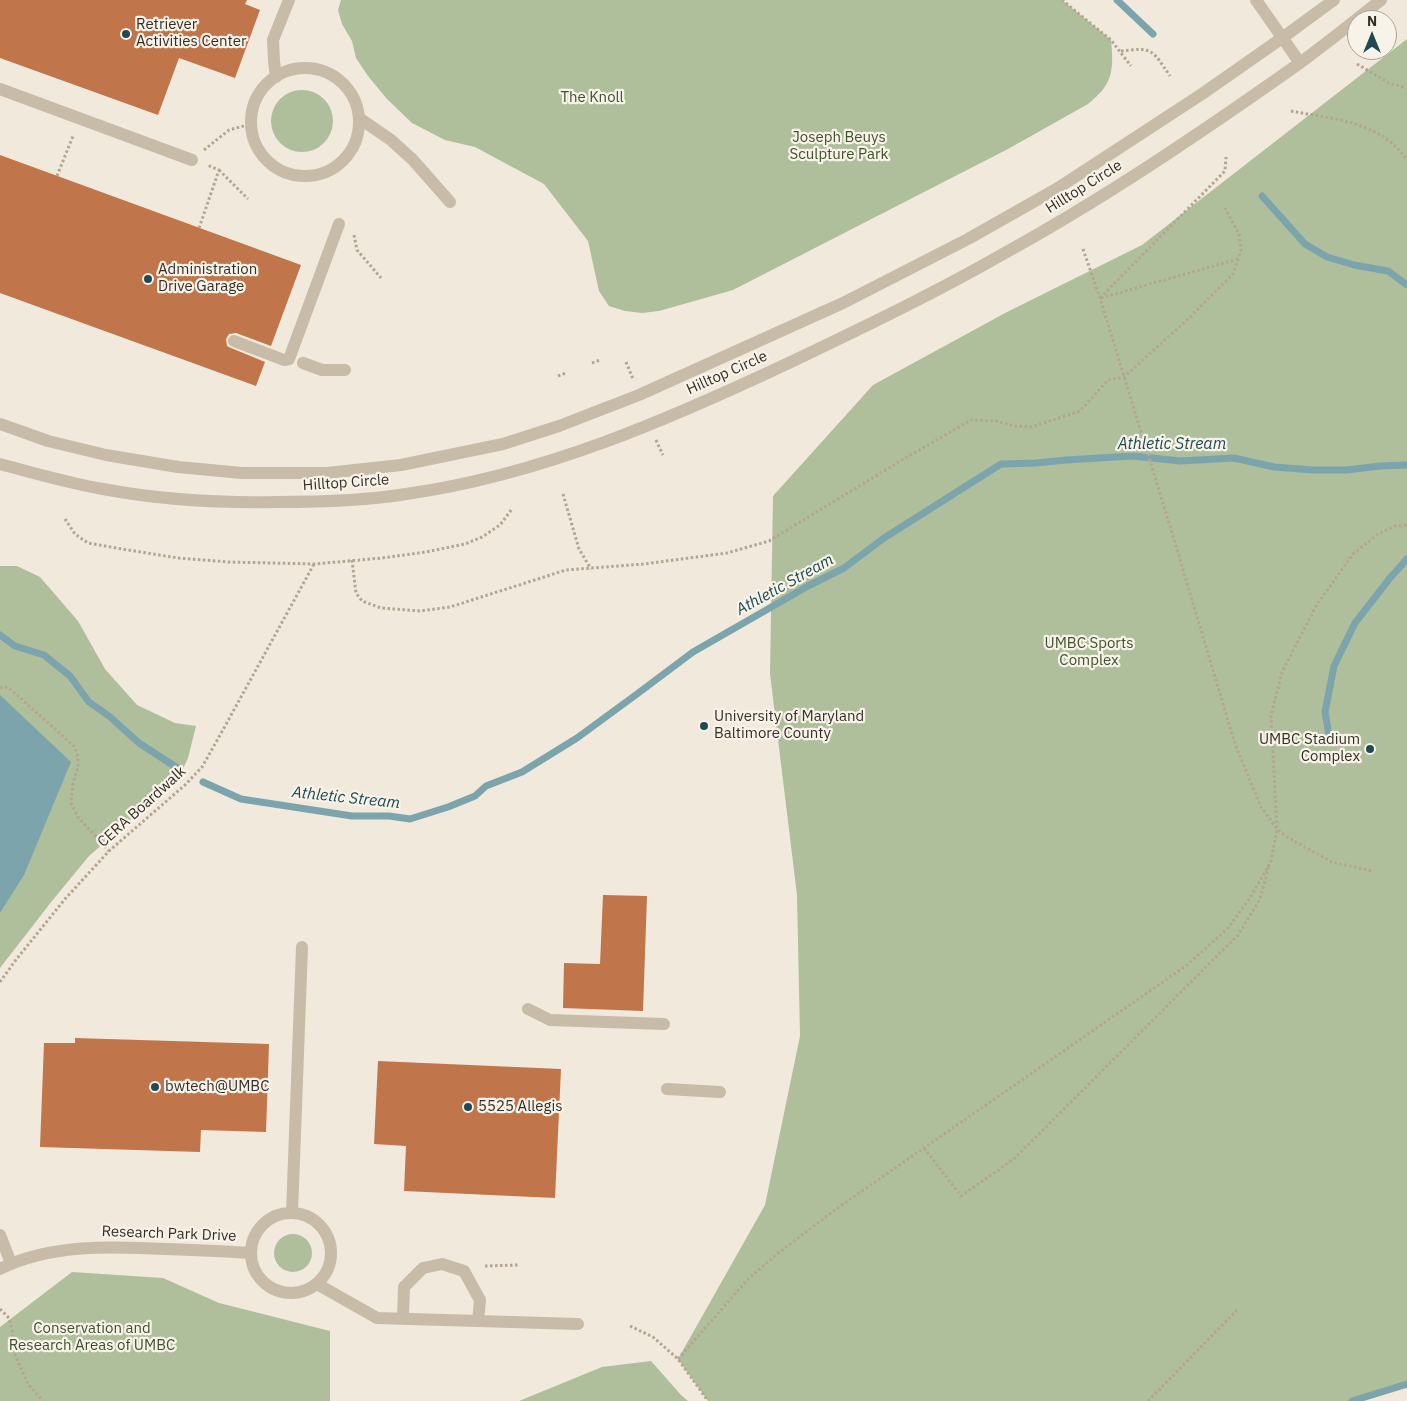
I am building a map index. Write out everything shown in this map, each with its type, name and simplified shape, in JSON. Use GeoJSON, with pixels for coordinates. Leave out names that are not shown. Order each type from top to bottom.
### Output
{"type":"FeatureCollection","features":[{"type":"Feature","properties":{"kind":"street"},"geometry":{"type":"LineString","coordinates":[[276,77],[273,40],[289,0]]}},
{"type":"Feature","properties":{"kind":"street"},"geometry":{"type":"LineString","coordinates":[[1256,0],[1300,63]]}},
{"type":"Feature","properties":{"kind":"street","name":"Hilltop Circle"},"geometry":{"type":"LineString","coordinates":[[0,424],[48,441],[106,456],[178,467],[242,473],[327,474],[400,465],[503,444],[559,426],[639,395],[843,303],[968,239],[1058,188],[1202,94],[1334,0]]}},
{"type":"Feature","properties":{"kind":"street","name":"Hilltop Circle"},"geometry":{"type":"LineString","coordinates":[[0,464],[108,490],[181,500],[245,503],[328,502],[406,494],[453,486],[509,473],[569,455],[677,413],[748,382],[918,300],[1003,255],[1084,207],[1180,146],[1300,63],[1381,0]]}},
{"type":"Feature","properties":{"kind":"street"},"geometry":{"type":"LineString","coordinates":[[302,68],[329,74],[341,82],[350,92],[359,118],[358,133],[354,146],[346,158],[322,174],[308,176],[294,175],[280,170],[268,162],[259,151],[253,138],[251,124],[253,110],[265,86],[276,77],[288,71],[302,68]]}},
{"type":"Feature","properties":{"kind":"street"},"geometry":{"type":"LineString","coordinates":[[0,89],[192,160]]}},
{"type":"Feature","properties":{"kind":"street"},"geometry":{"type":"LineString","coordinates":[[359,118],[391,140],[413,160],[450,202]]}},
{"type":"Feature","properties":{"kind":"street"},"geometry":{"type":"LineString","coordinates":[[234,341],[284,360],[288,359],[339,224]]}},
{"type":"Feature","properties":{"kind":"street"},"geometry":{"type":"LineString","coordinates":[[303,363],[322,370],[345,370]]}},
{"type":"Feature","properties":{"kind":"street"},"geometry":{"type":"LineString","coordinates":[[302,947],[292,1213],[308,1216],[321,1226],[329,1240],[331,1256],[327,1272],[317,1284],[377,1318],[578,1324]]}},
{"type":"Feature","properties":{"kind":"street"},"geometry":{"type":"LineString","coordinates":[[528,1009],[550,1020],[664,1024]]}},
{"type":"Feature","properties":{"kind":"street"},"geometry":{"type":"LineString","coordinates":[[667,1089],[720,1092]]}},
{"type":"Feature","properties":{"kind":"street","name":"Research Park Drive"},"geometry":{"type":"LineString","coordinates":[[292,1213],[279,1215],[268,1220],[259,1229],[253,1240],[250,1252],[254,1270],[266,1285],[282,1293],[300,1292],[317,1284]]}},
{"type":"Feature","properties":{"kind":"street"},"geometry":{"type":"LineString","coordinates":[[0,1235],[5,1266]]}},
{"type":"Feature","properties":{"kind":"street","name":"Research Park Drive"},"geometry":{"type":"LineString","coordinates":[[5,1266],[46,1252],[116,1246],[250,1252]]}},
{"type":"Feature","properties":{"kind":"street"},"geometry":{"type":"LineString","coordinates":[[403,1318],[404,1287],[423,1268],[442,1264],[464,1271],[480,1300],[478,1321]]}},
{"type":"Feature","properties":{"kind":"path"},"geometry":{"type":"LineString","coordinates":[[1062,0],[1112,40],[1131,66]]}},
{"type":"Feature","properties":{"kind":"path"},"geometry":{"type":"LineString","coordinates":[[1121,51],[1146,49],[1155,54],[1170,76]]}},
{"type":"Feature","properties":{"kind":"path"},"geometry":{"type":"LineString","coordinates":[[1357,64],[1389,83],[1407,88]]}},
{"type":"Feature","properties":{"kind":"path"},"geometry":{"type":"LineString","coordinates":[[1291,111],[1332,118],[1375,132],[1393,144],[1407,159]]}},
{"type":"Feature","properties":{"kind":"path"},"geometry":{"type":"LineString","coordinates":[[192,160],[229,130],[251,124]]}},
{"type":"Feature","properties":{"kind":"path"},"geometry":{"type":"LineString","coordinates":[[57,176],[72,138]]}},
{"type":"Feature","properties":{"kind":"path"},"geometry":{"type":"LineString","coordinates":[[1100,298],[1225,171],[1226,156]]}},
{"type":"Feature","properties":{"kind":"path"},"geometry":{"type":"LineString","coordinates":[[192,160],[219,170],[248,200]]}},
{"type":"Feature","properties":{"kind":"path"},"geometry":{"type":"LineString","coordinates":[[198,228],[219,170]]}},
{"type":"Feature","properties":{"kind":"path"},"geometry":{"type":"LineString","coordinates":[[352,560],[356,593],[362,601],[381,608],[420,611],[450,607],[566,570],[644,564],[727,553],[769,541],[971,420],[996,421],[1032,428],[1080,411],[1108,380],[1124,377],[1233,274],[1241,250],[1239,234],[1225,208]]}},
{"type":"Feature","properties":{"kind":"path"},"geometry":{"type":"LineString","coordinates":[[354,234],[357,250],[381,278]]}},
{"type":"Feature","properties":{"kind":"path"},"geometry":{"type":"LineString","coordinates":[[1083,249],[1100,298],[1169,523],[1234,744],[1261,807],[1276,830],[1332,862],[1372,871]]}},
{"type":"Feature","properties":{"kind":"path"},"geometry":{"type":"LineString","coordinates":[[1100,298],[1238,259]]}},
{"type":"Feature","properties":{"kind":"path"},"geometry":{"type":"LineString","coordinates":[[592,363],[600,360]]}},
{"type":"Feature","properties":{"kind":"path"},"geometry":{"type":"LineString","coordinates":[[626,362],[633,380]]}},
{"type":"Feature","properties":{"kind":"path"},"geometry":{"type":"LineString","coordinates":[[558,376],[566,373]]}},
{"type":"Feature","properties":{"kind":"path"},"geometry":{"type":"LineString","coordinates":[[655,438],[663,456]]}},
{"type":"Feature","properties":{"kind":"path"},"geometry":{"type":"LineString","coordinates":[[563,494],[579,549],[591,568]]}},
{"type":"Feature","properties":{"kind":"path"},"geometry":{"type":"LineString","coordinates":[[65,520],[75,534],[88,543],[195,560],[314,564],[426,552],[466,544],[482,538],[500,525],[512,509]]}},
{"type":"Feature","properties":{"kind":"path"},"geometry":{"type":"LineString","coordinates":[[924,1148],[961,1196],[1014,1159],[1238,935],[1260,899],[1276,830],[1271,716],[1282,672],[1316,606],[1353,554],[1378,534],[1395,526],[1407,525]]}},
{"type":"Feature","properties":{"kind":"path","name":"CERA Boardwalk"},"geometry":{"type":"LineString","coordinates":[[0,982],[65,899],[109,851],[185,785],[202,767],[314,564]]}},
{"type":"Feature","properties":{"kind":"path"},"geometry":{"type":"LineString","coordinates":[[0,688],[8,687],[74,746],[78,757],[78,767],[73,784],[71,803],[78,817],[109,851]]}},
{"type":"Feature","properties":{"kind":"path"},"geometry":{"type":"LineString","coordinates":[[678,1359],[749,1278],[839,1206],[1187,965],[1228,928],[1250,898],[1270,860]]}},
{"type":"Feature","properties":{"kind":"path"},"geometry":{"type":"LineString","coordinates":[[485,1266],[518,1265]]}},
{"type":"Feature","properties":{"kind":"path"},"geometry":{"type":"LineString","coordinates":[[0,1309],[9,1318],[13,1334],[11,1346],[28,1384],[42,1401]]}},
{"type":"Feature","properties":{"kind":"path"},"geometry":{"type":"LineString","coordinates":[[1148,1401],[1238,1310]]}},
{"type":"Feature","properties":{"kind":"path"},"geometry":{"type":"LineString","coordinates":[[630,1326],[653,1337],[678,1359],[708,1401]]}},
{"type":"Feature","properties":{"kind":"green space"},"geometry":{"type":"Polygon","coordinates":[[[341,0],[1062,0],[1111,40],[1112,69],[1103,90],[1088,104],[1008,149],[733,290],[659,311],[642,313],[625,311],[609,306],[599,291],[588,241],[544,184],[475,147],[445,140],[412,123],[387,99],[356,58],[352,41],[342,24],[338,10],[341,0]]]}},
{"type":"Feature","properties":{"kind":"green space","name":"UMBC Sports Complex"},"geometry":{"type":"Polygon","coordinates":[[[1407,39],[1407,1381],[1352,1401],[708,1401],[678,1359],[765,1205],[800,1036],[797,895],[770,674],[773,496],[873,385],[1007,312],[1142,245],[1380,60],[1397,60],[1397,47],[1407,39]]]}},
{"type":"Feature","properties":{"kind":"green space"},"geometry":{"type":"Polygon","coordinates":[[[302,90],[314,93],[324,99],[330,109],[333,121],[330,133],[324,143],[314,149],[302,152],[290,149],[280,143],[274,133],[271,121],[274,109],[280,99],[290,93],[302,90]]]}},
{"type":"Feature","properties":{"kind":"green space"},"geometry":{"type":"Polygon","coordinates":[[[0,566],[17,566],[40,577],[78,621],[105,669],[137,705],[175,723],[196,726],[188,758],[179,777],[89,856],[0,968],[0,566]]]}},
{"type":"Feature","properties":{"kind":"green space"},"geometry":{"type":"Polygon","coordinates":[[[293,1234],[306,1240],[312,1253],[306,1266],[293,1272],[280,1266],[274,1253],[280,1240],[293,1234]]]}},
{"type":"Feature","properties":{"kind":"green space","name":"Conservation and Research Areas of UMBC"},"geometry":{"type":"Polygon","coordinates":[[[72,1272],[163,1278],[219,1303],[330,1331],[330,1401],[0,1401],[0,1327],[72,1272]]]}},
{"type":"Feature","properties":{"kind":"green space"},"geometry":{"type":"Polygon","coordinates":[[[651,1361],[688,1401],[519,1401],[602,1367],[651,1361]]]}},
{"type":"Feature","properties":{"kind":"water"},"geometry":{"type":"Polygon","coordinates":[[[0,695],[71,762],[24,875],[0,913],[0,695]]]}},
{"type":"Feature","properties":{"kind":"building","name":"Retriever Activities Center"},"geometry":{"type":"Polygon","coordinates":[[[0,0],[247,0],[245,4],[260,10],[235,78],[179,58],[158,115],[0,58],[0,0]]]}},
{"type":"Feature","properties":{"kind":"building","name":"Administration Drive Garage"},"geometry":{"type":"Polygon","coordinates":[[[0,155],[301,265],[271,346],[236,333],[229,334],[226,339],[227,346],[265,362],[256,386],[0,293],[0,155]]]}},
{"type":"Feature","properties":{"kind":"building"},"geometry":{"type":"Polygon","coordinates":[[[603,895],[647,896],[643,1011],[563,1008],[564,963],[600,964],[603,895]]]}},
{"type":"Feature","properties":{"kind":"building","name":"bwtech@UMBC"},"geometry":{"type":"Polygon","coordinates":[[[75,1038],[269,1044],[266,1132],[201,1130],[200,1152],[40,1147],[44,1043],[75,1043],[75,1038]]]}},
{"type":"Feature","properties":{"kind":"building","name":"5525 Allegis"},"geometry":{"type":"Polygon","coordinates":[[[378,1061],[561,1069],[555,1198],[404,1191],[406,1146],[374,1144],[378,1061]]]}},
{"type":"Feature","properties":{"kind":"waterway"},"geometry":{"type":"LineString","coordinates":[[1117,0],[1153,34]]}},
{"type":"Feature","properties":{"kind":"waterway"},"geometry":{"type":"LineString","coordinates":[[1262,196],[1305,244],[1327,257],[1354,265],[1388,271],[1407,285]]}},
{"type":"Feature","properties":{"kind":"waterway","name":"Athletic Stream"},"geometry":{"type":"LineString","coordinates":[[203,782],[241,799],[352,816],[389,816],[410,819],[448,807],[475,796],[486,786],[522,772],[577,738],[693,652],[808,586],[844,568],[884,538],[1001,464],[1133,456],[1180,461],[1234,458],[1274,467],[1313,470],[1346,470],[1407,465]]}},
{"type":"Feature","properties":{"kind":"waterway"},"geometry":{"type":"LineString","coordinates":[[1329,735],[1325,712],[1334,666],[1355,623],[1407,559]]}},
{"type":"Feature","properties":{"kind":"waterway"},"geometry":{"type":"LineString","coordinates":[[0,635],[15,646],[44,655],[70,676],[89,702],[109,716],[139,743],[179,769]]}},
{"type":"Feature","properties":{"kind":"waterway"},"geometry":{"type":"LineString","coordinates":[[1352,1401],[1407,1384]]}},
{"type":"Feature","properties":{"kind":"place","name":"Retriever Activities Center"},"geometry":{"type":"Point","coordinates":[126,34]}},
{"type":"Feature","properties":{"kind":"place","name":"Administration Drive Garage"},"geometry":{"type":"Point","coordinates":[148,279]}},
{"type":"Feature","properties":{"kind":"place","name":"University of Maryland Baltimore County"},"geometry":{"type":"Point","coordinates":[704,726]}},
{"type":"Feature","properties":{"kind":"place","name":"UMBC Stadium Complex"},"geometry":{"type":"Point","coordinates":[1370,749]}},
{"type":"Feature","properties":{"kind":"place","name":"bwtech@UMBC"},"geometry":{"type":"Point","coordinates":[155,1087]}},
{"type":"Feature","properties":{"kind":"place","name":"5525 Allegis"},"geometry":{"type":"Point","coordinates":[468,1107]}},
{"type":"Feature","properties":{"kind":"park label","name":"The Knoll"},"geometry":{"type":"Point","coordinates":[592,98]}},
{"type":"Feature","properties":{"kind":"park label","name":"Joseph Beuys Sculpture Park"},"geometry":{"type":"Point","coordinates":[839,146]}}]}
